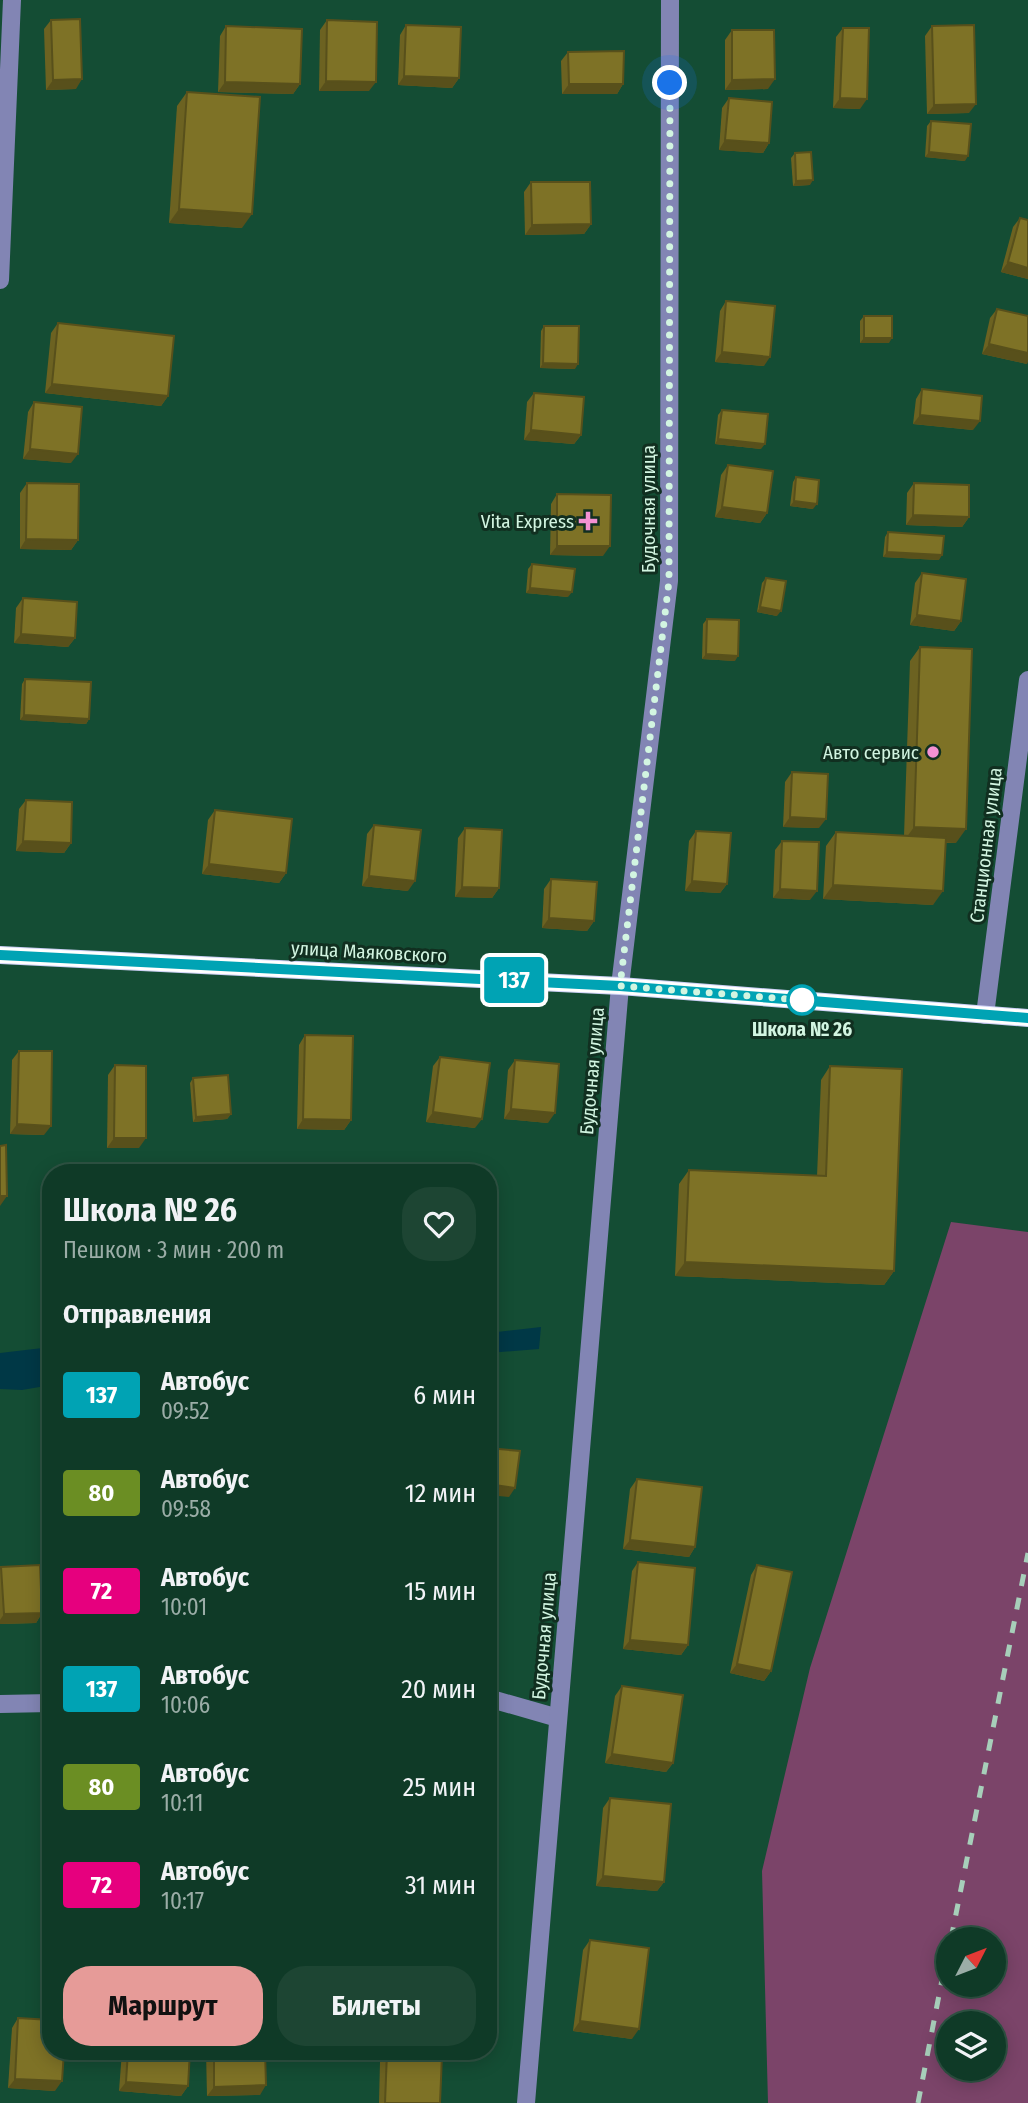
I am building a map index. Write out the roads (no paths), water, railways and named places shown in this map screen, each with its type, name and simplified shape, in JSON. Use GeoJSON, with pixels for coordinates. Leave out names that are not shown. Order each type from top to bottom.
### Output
{"type":"FeatureCollection","features":[{"type":"Feature","properties":{"kind":"main road","name":"улица Маяковского"},"geometry":{"type":"LineString","coordinates":[[0,955],[620,986],[1028,1018]]}},
{"type":"Feature","properties":{"kind":"street"},"geometry":{"type":"LineString","coordinates":[[0,281],[12,0]]}},
{"type":"Feature","properties":{"kind":"street","name":"Будочная улица"},"geometry":{"type":"LineString","coordinates":[[526,2103],[620,986],[669,581],[670,0]]}},
{"type":"Feature","properties":{"kind":"street","name":"Станционная улица"},"geometry":{"type":"LineString","coordinates":[[985,1015],[1028,680]]}},
{"type":"Feature","properties":{"kind":"street"},"geometry":{"type":"LineString","coordinates":[[497,1701],[558,1718]]}},
{"type":"Feature","properties":{"kind":"street"},"geometry":{"type":"LineString","coordinates":[[0,1704],[42,1703]]}},
{"type":"Feature","properties":{"kind":"water"},"geometry":{"type":"Polygon","coordinates":[[[541,1327],[539,1349],[497,1352],[497,1332],[541,1327]]]}},
{"type":"Feature","properties":{"kind":"water"},"geometry":{"type":"Polygon","coordinates":[[[42,1348],[42,1387],[22,1390],[0,1389],[0,1353],[42,1348]]]}},
{"type":"Feature","properties":{"kind":"railway"},"geometry":{"type":"LineString","coordinates":[[953,1927],[1028,1553]]}},
{"type":"Feature","properties":{"kind":"railway"},"geometry":{"type":"LineString","coordinates":[[918,2103],[939,1997]]}},
{"type":"Feature","properties":{"kind":"place","name":"Vita Express"},"geometry":{"type":"Point","coordinates":[588,521]}},
{"type":"Feature","properties":{"kind":"place","name":"Авто сервис"},"geometry":{"type":"Point","coordinates":[933,752]}},
{"type":"Feature","properties":{"kind":"place","name":"Школа № 26"},"geometry":{"type":"Point","coordinates":[802,1000]}}]}
